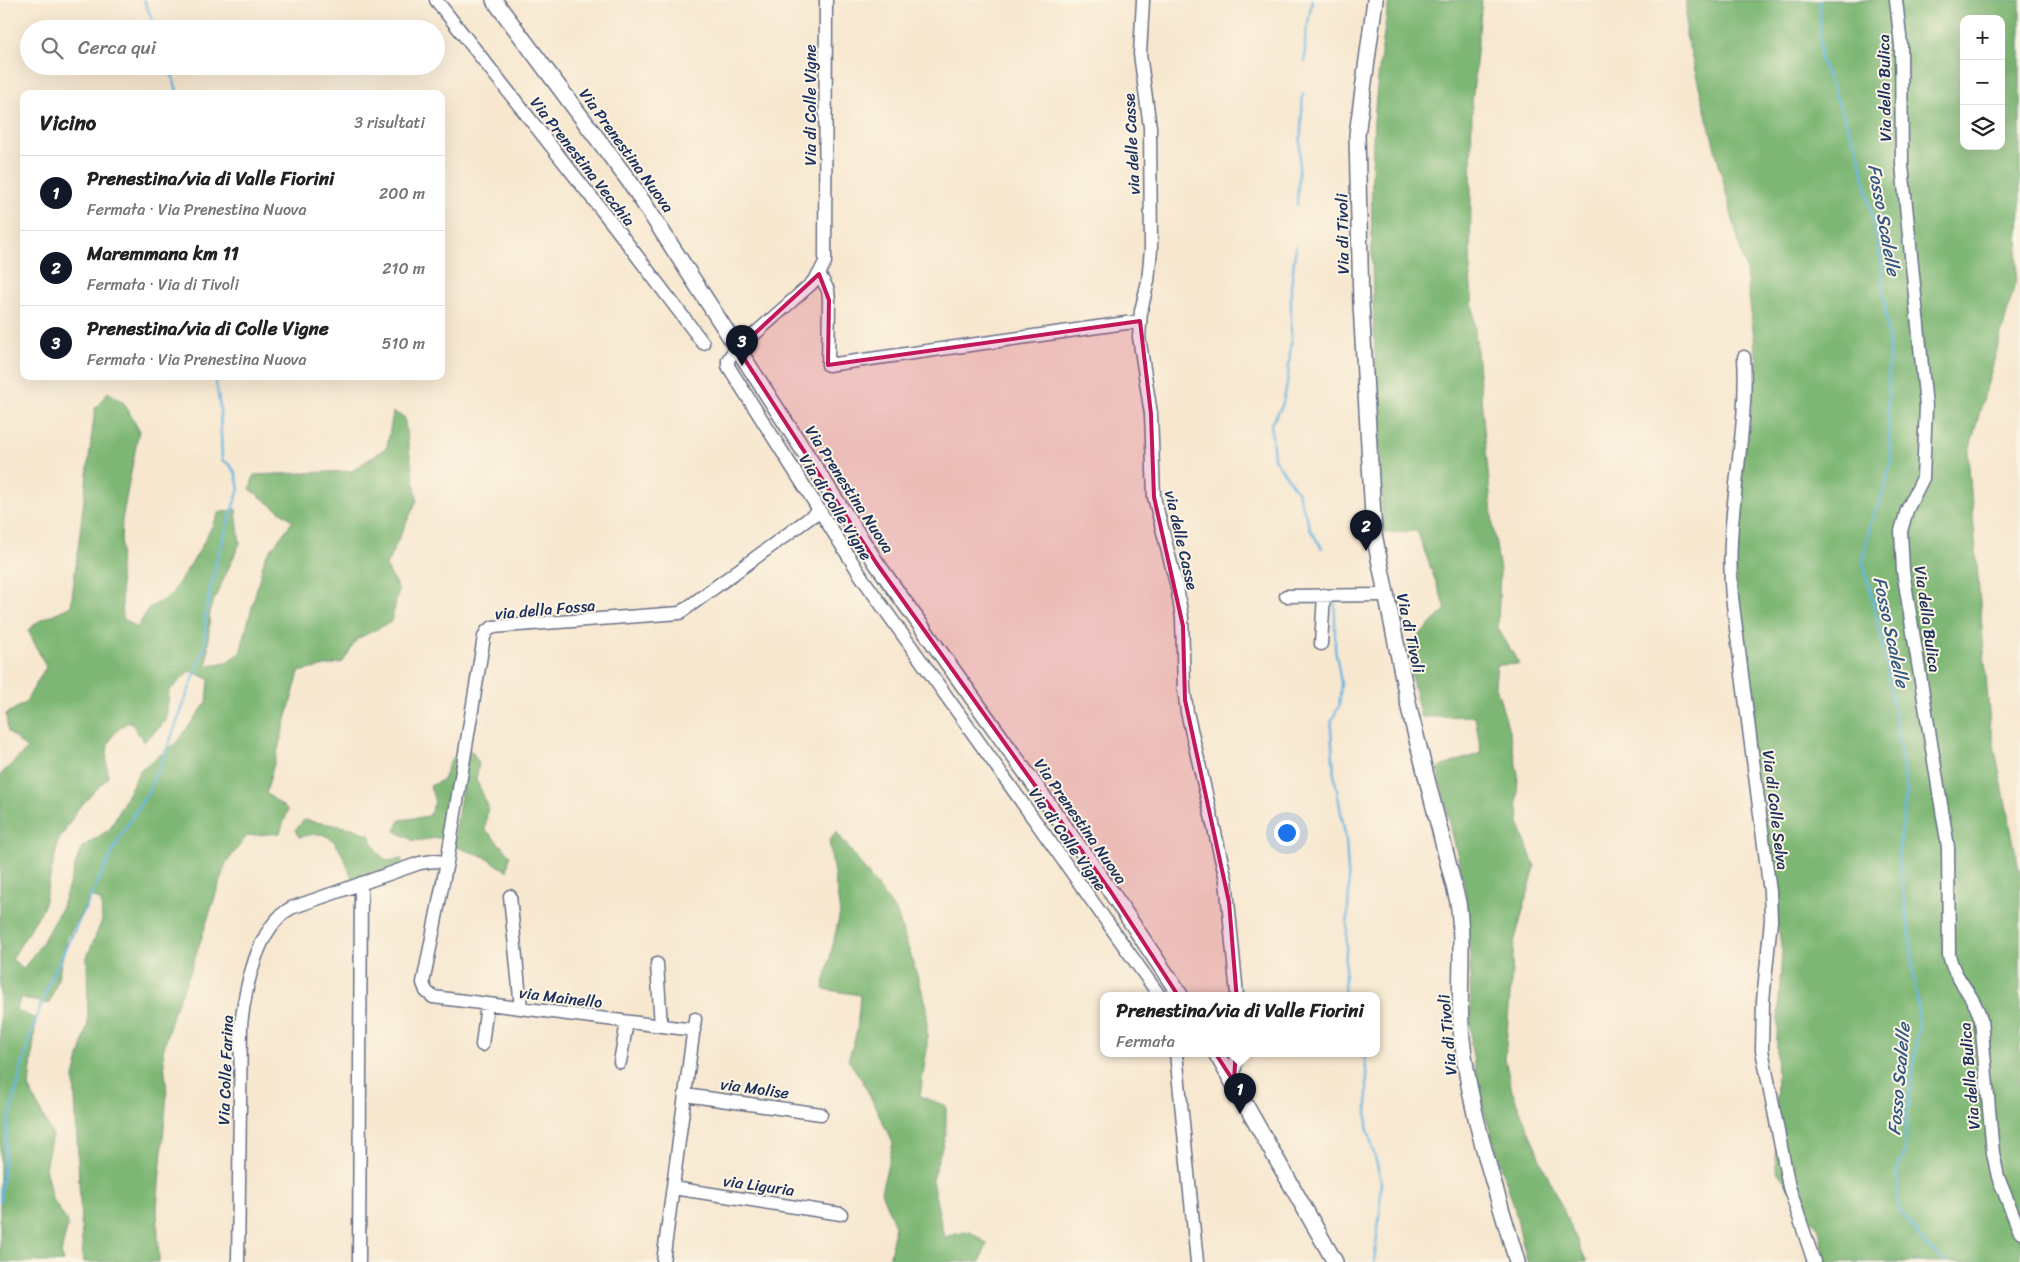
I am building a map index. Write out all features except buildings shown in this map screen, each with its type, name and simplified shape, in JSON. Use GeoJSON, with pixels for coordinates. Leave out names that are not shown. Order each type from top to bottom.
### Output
{"type":"FeatureCollection","features":[{"type":"Feature","properties":{"kind":"main road","name":"Via Prenestina Nuova"},"geometry":{"type":"LineString","coordinates":[[494,0],[624,173],[877,564],[1111,892],[1178,992]]}},
{"type":"Feature","properties":{"kind":"main road","name":"Via di Tivoli"},"geometry":{"type":"LineString","coordinates":[[1375,0],[1357,135],[1361,304],[1374,524],[1385,595],[1414,730],[1457,892],[1460,918],[1460,1005],[1465,1061],[1483,1143],[1517,1262]]}},
{"type":"Feature","properties":{"kind":"main road"},"geometry":{"type":"LineString","coordinates":[[1218,1057],[1335,1262]]}},
{"type":"Feature","properties":{"kind":"street","name":"Via Prenestina Vecchia"},"geometry":{"type":"LineString","coordinates":[[436,0],[615,227],[703,344]]}},
{"type":"Feature","properties":{"kind":"street","name":"Via di Colle Vigne"},"geometry":{"type":"LineString","coordinates":[[826,0],[826,253],[819,274],[811,284],[738,348],[729,358],[728,366],[863,579],[1156,992]]}},
{"type":"Feature","properties":{"kind":"street","name":"via delle Casse"},"geometry":{"type":"LineString","coordinates":[[1143,0],[1140,54],[1150,127],[1151,249],[1148,281],[1140,321],[1141,352],[1151,414],[1154,493],[1181,608],[1186,706],[1227,888],[1237,992]]}},
{"type":"Feature","properties":{"kind":"street","name":"Via della Bulica"},"geometry":{"type":"LineString","coordinates":[[1896,0],[1901,45],[1902,166],[1926,406],[1924,472],[1901,531],[1904,579],[1948,847],[1949,955],[1954,971],[1974,1001],[1981,1020],[1994,1160],[2020,1232]]}},
{"type":"Feature","properties":{"kind":"street"},"geometry":{"type":"LineString","coordinates":[[819,274],[828,290],[829,300],[828,365],[1140,321]]}},
{"type":"Feature","properties":{"kind":"street","name":"Via di Colle Selva"},"geometry":{"type":"LineString","coordinates":[[1744,357],[1744,398],[1730,528],[1729,559],[1732,597],[1770,899],[1771,920],[1763,1002],[1762,1050],[1789,1187],[1814,1262]]}},
{"type":"Feature","properties":{"kind":"street","name":"via della Fossa"},"geometry":{"type":"LineString","coordinates":[[426,991],[423,983],[447,862],[487,631],[493,627],[680,613],[819,511]]}},
{"type":"Feature","properties":{"kind":"street"},"geometry":{"type":"LineString","coordinates":[[1322,644],[1324,595]]}},
{"type":"Feature","properties":{"kind":"street"},"geometry":{"type":"LineString","coordinates":[[1286,596],[1385,595]]}},
{"type":"Feature","properties":{"kind":"street","name":"Via Colle Farina"},"geometry":{"type":"LineString","coordinates":[[238,1262],[239,1040],[243,1009],[260,944],[268,929],[283,912],[420,862],[447,862]]}},
{"type":"Feature","properties":{"kind":"street"},"geometry":{"type":"LineString","coordinates":[[359,1262],[360,883]]}},
{"type":"Feature","properties":{"kind":"street"},"geometry":{"type":"LineString","coordinates":[[510,896],[521,1008]]}},
{"type":"Feature","properties":{"kind":"street"},"geometry":{"type":"LineString","coordinates":[[657,964],[661,1026]]}},
{"type":"Feature","properties":{"kind":"street","name":"via Mainello"},"geometry":{"type":"LineString","coordinates":[[426,991],[433,998],[627,1022],[661,1026],[694,1024],[663,1262]]}},
{"type":"Feature","properties":{"kind":"street"},"geometry":{"type":"LineString","coordinates":[[482,1045],[487,1004]]}},
{"type":"Feature","properties":{"kind":"street"},"geometry":{"type":"LineString","coordinates":[[620,1062],[627,1022]]}},
{"type":"Feature","properties":{"kind":"street"},"geometry":{"type":"LineString","coordinates":[[1176,1057],[1196,1262]]}},
{"type":"Feature","properties":{"kind":"street"},"geometry":{"type":"LineString","coordinates":[[1234,1082],[1236,1057]]}},
{"type":"Feature","properties":{"kind":"street","name":"via Molise"},"geometry":{"type":"LineString","coordinates":[[685,1095],[821,1114]]}},
{"type":"Feature","properties":{"kind":"street","name":"via Liguria"},"geometry":{"type":"LineString","coordinates":[[673,1188],[841,1214]]}},
{"type":"Feature","properties":{"kind":"highlighted area"},"geometry":{"type":"Polygon","coordinates":[[[819,274],[829,300],[828,365],[1140,321],[1151,414],[1154,497],[1183,626],[1185,700],[1229,902],[1238,1013],[1234,1082],[1111,892],[877,564],[738,349],[819,274]]]}},
{"type":"Feature","properties":{"kind":"green space"},"geometry":{"type":"Polygon","coordinates":[[[1389,0],[1482,0],[1472,104],[1470,276],[1493,526],[1500,571],[1498,628],[1519,664],[1497,665],[1495,683],[1510,734],[1518,774],[1517,801],[1520,828],[1535,867],[1514,943],[1505,1059],[1512,1091],[1543,1166],[1587,1262],[1527,1262],[1514,1206],[1480,1099],[1471,1045],[1470,958],[1465,888],[1437,768],[1481,753],[1475,716],[1421,717],[1405,649],[1446,609],[1417,531],[1383,533],[1374,336],[1372,188],[1375,104],[1389,0]]]}},
{"type":"Feature","properties":{"kind":"green space"},"geometry":{"type":"Polygon","coordinates":[[[1686,0],[2020,0],[2020,211],[2016,280],[1968,455],[1990,725],[2020,874],[2020,1262],[1825,1262],[1819,1229],[1776,1170],[1777,1034],[1782,951],[1771,883],[1750,796],[1740,682],[1732,500],[1747,440],[1757,363],[1746,271],[1686,35],[1686,0]]]}},
{"type":"Feature","properties":{"kind":"green space"},"geometry":{"type":"Polygon","coordinates":[[[108,392],[124,403],[139,430],[122,520],[120,571],[123,618],[137,628],[149,608],[170,596],[198,553],[219,513],[236,509],[240,543],[210,609],[207,666],[226,662],[240,653],[265,557],[293,521],[250,489],[254,475],[352,471],[387,447],[393,412],[404,417],[417,500],[386,566],[399,590],[391,622],[357,639],[343,662],[299,672],[266,793],[288,810],[280,833],[247,836],[226,863],[191,970],[173,1014],[163,1051],[167,1094],[157,1208],[159,1262],[83,1262],[74,1077],[88,1023],[87,957],[102,920],[101,901],[91,896],[67,938],[57,982],[49,1004],[21,998],[16,1010],[36,1019],[29,1087],[52,1135],[45,1168],[52,1198],[68,1224],[61,1253],[64,1262],[0,1262],[0,775],[27,749],[8,732],[6,714],[25,703],[46,667],[28,630],[39,621],[71,606],[95,409],[108,392]],[[190,671],[169,691],[166,721],[144,742],[130,721],[111,738],[107,751],[108,777],[77,810],[58,842],[43,908],[12,959],[23,969],[42,943],[62,906],[81,848],[110,829],[140,770],[176,743],[207,702],[209,679],[190,671]]]}},
{"type":"Feature","properties":{"kind":"green space"},"geometry":{"type":"Polygon","coordinates":[[[461,751],[445,837],[414,841],[395,831],[400,820],[429,816],[435,802],[430,786],[443,780],[450,761],[461,751]]]}},
{"type":"Feature","properties":{"kind":"green space"},"geometry":{"type":"Polygon","coordinates":[[[472,751],[479,764],[476,779],[488,806],[485,829],[510,855],[507,871],[483,856],[453,846],[468,752],[472,751]]]}},
{"type":"Feature","properties":{"kind":"green space"},"geometry":{"type":"Polygon","coordinates":[[[304,820],[352,828],[369,835],[378,853],[387,861],[402,859],[401,865],[353,880],[341,852],[332,840],[319,834],[299,837],[295,830],[304,820]]]}},
{"type":"Feature","properties":{"kind":"green space"},"geometry":{"type":"Polygon","coordinates":[[[836,831],[897,913],[927,1006],[927,1049],[920,1096],[946,1106],[946,1134],[932,1180],[944,1237],[969,1231],[987,1244],[980,1262],[889,1262],[895,1226],[881,1192],[893,1143],[862,1080],[848,1060],[857,1031],[860,995],[823,989],[840,913],[829,841],[836,831]]]}},
{"type":"Feature","properties":{"kind":"waterway"},"geometry":{"type":"LineString","coordinates":[[144,0],[152,20]]}},
{"type":"Feature","properties":{"kind":"waterway"},"geometry":{"type":"LineString","coordinates":[[1305,62],[1305,40],[1312,0]]}},
{"type":"Feature","properties":{"kind":"waterway","name":"Fosso Scalelle"},"geometry":{"type":"LineString","coordinates":[[1820,0],[1820,58],[1859,153],[1880,254],[1889,348],[1888,421],[1891,461],[1885,488],[1870,525],[1863,560],[1885,654],[1907,792],[1898,856],[1910,937],[1919,1025],[1906,1122],[1905,1152],[1897,1172],[1899,1210],[1924,1242],[1944,1262]]}},
{"type":"Feature","properties":{"kind":"waterway"},"geometry":{"type":"LineString","coordinates":[[172,75],[177,90]]}},
{"type":"Feature","properties":{"kind":"waterway"},"geometry":{"type":"LineString","coordinates":[[1297,205],[1303,93]]}},
{"type":"Feature","properties":{"kind":"waterway"},"geometry":{"type":"LineString","coordinates":[[1296,245],[1291,287],[1291,343],[1287,385],[1282,406],[1271,424],[1274,458],[1298,493],[1311,531],[1322,548]]}},
{"type":"Feature","properties":{"kind":"waterway"},"geometry":{"type":"LineString","coordinates":[[0,1201],[8,1123],[31,1033],[50,980],[122,833],[147,794],[168,746],[205,647],[205,617],[217,558],[239,489],[236,474],[230,465],[222,460],[220,408],[216,380]]}},
{"type":"Feature","properties":{"kind":"waterway"},"geometry":{"type":"LineString","coordinates":[[1335,603],[1335,648],[1341,683],[1339,706],[1332,720],[1331,730],[1334,774],[1346,840],[1349,887],[1344,992]]}},
{"type":"Feature","properties":{"kind":"waterway"},"geometry":{"type":"LineString","coordinates":[[1364,1057],[1367,1078],[1367,1126],[1381,1180],[1380,1213],[1374,1262]]}},
{"type":"Feature","properties":{"kind":"place","name":"Prenestina/via di Colle Vigne"},"geometry":{"type":"Point","coordinates":[742,366]}},
{"type":"Feature","properties":{"kind":"place","name":"Maremmana km 11"},"geometry":{"type":"Point","coordinates":[1366,551]}},
{"type":"Feature","properties":{"kind":"place","name":"Prenestina/via di Valle Fiorini"},"geometry":{"type":"Point","coordinates":[1240,1114]}}]}
